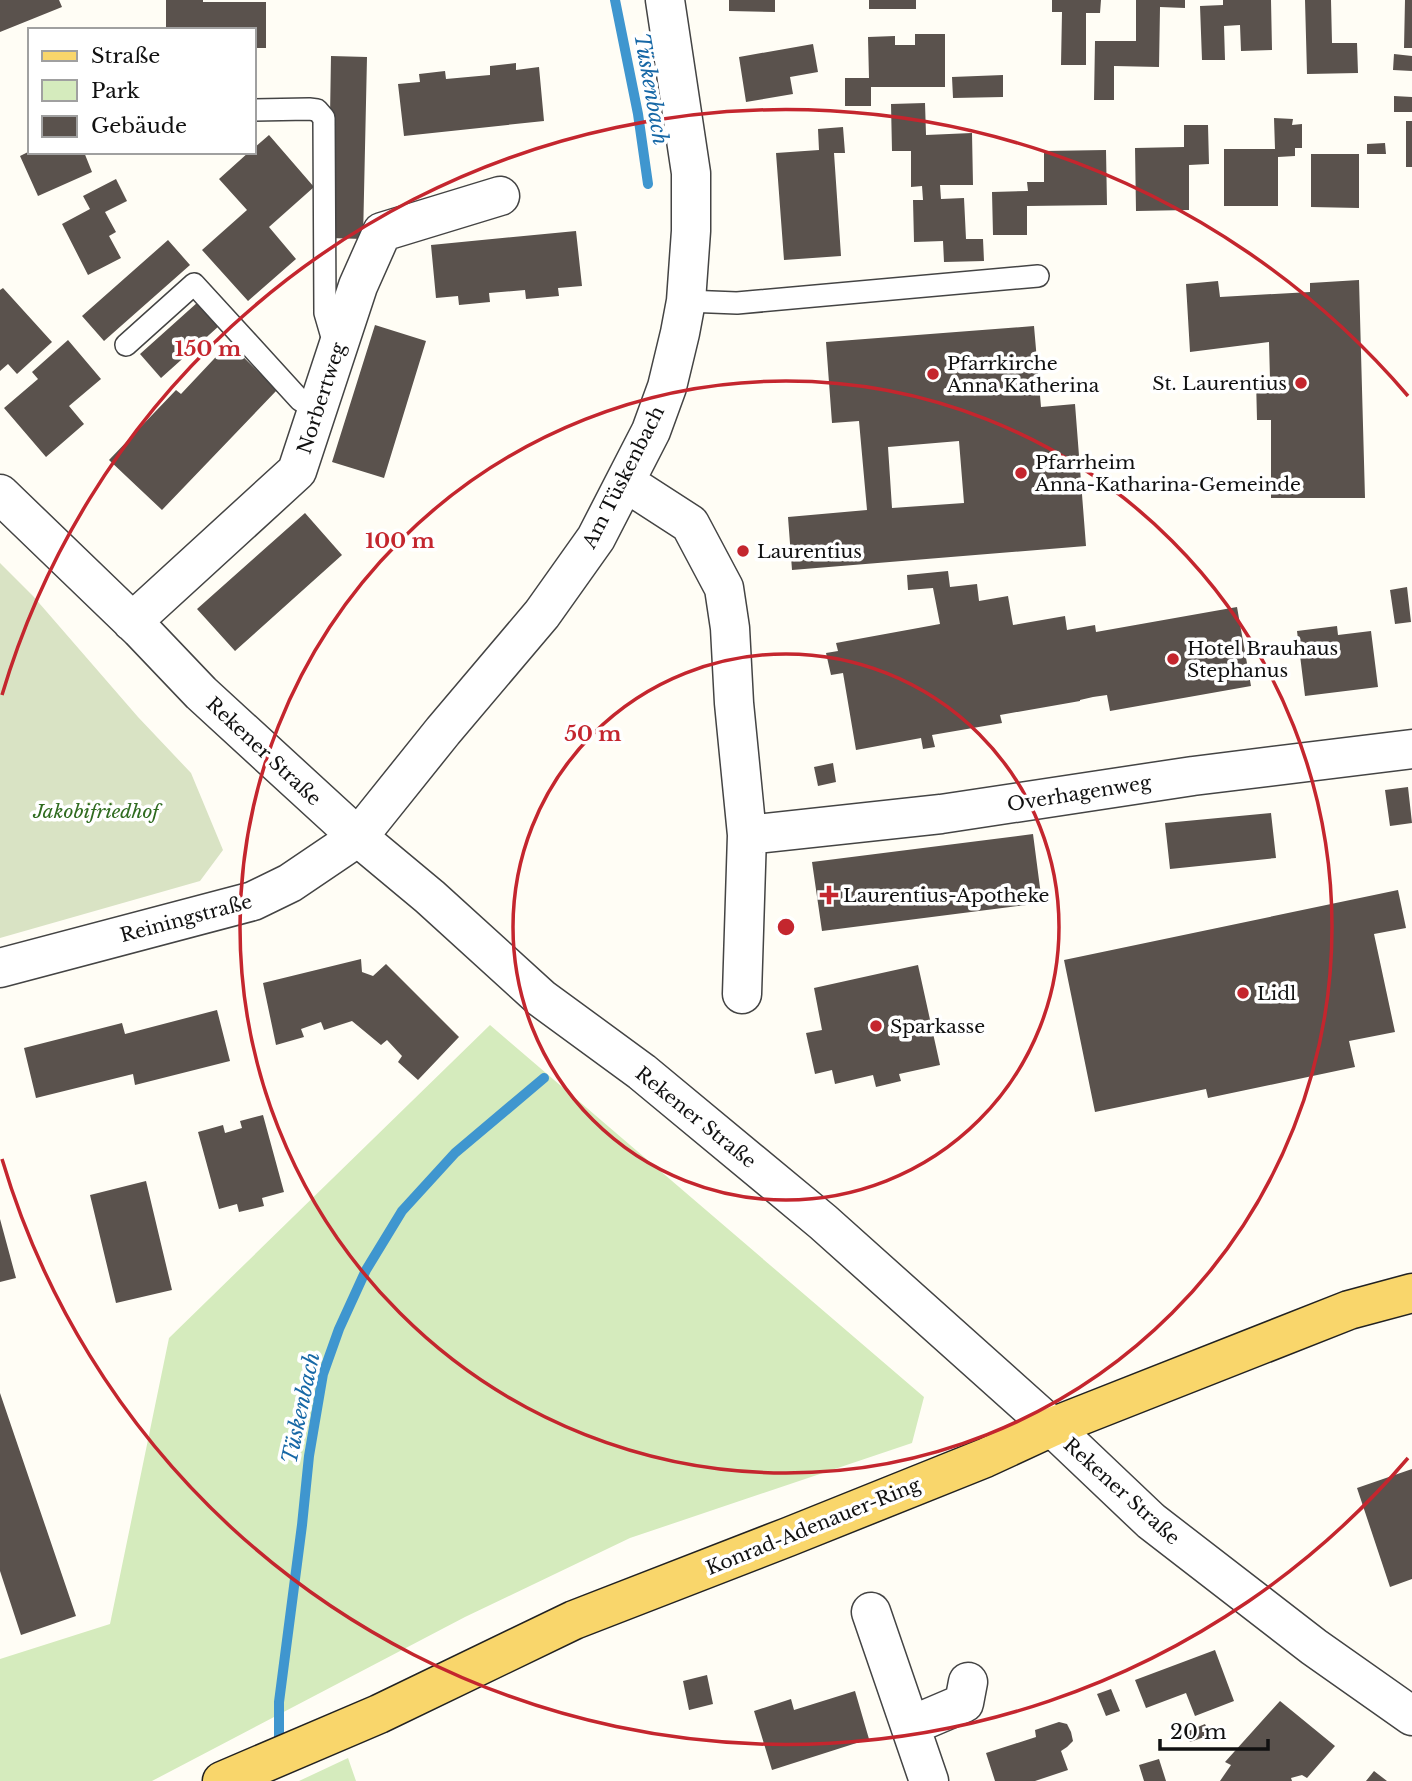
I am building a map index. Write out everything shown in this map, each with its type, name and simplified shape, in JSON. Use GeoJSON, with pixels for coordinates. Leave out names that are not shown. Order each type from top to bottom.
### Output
{"type":"FeatureCollection","features":[{"type":"Feature","properties":{"kind":"main road","name":"Konrad-Adenauer-Ring"},"geometry":{"type":"LineString","coordinates":[[222,1781],[379,1714],[574,1620],[948,1473],[1052,1427],[1349,1310],[1412,1293]]}},
{"type":"Feature","properties":{"kind":"street","name":"Am Tüskenbach"},"geometry":{"type":"LineString","coordinates":[[358,837],[542,614],[596,538],[651,431],[667,387],[686,301],[691,231],[691,173],[665,0]]}},
{"type":"Feature","properties":{"kind":"street","name":"Norbertweg"},"geometry":{"type":"LineString","coordinates":[[132,622],[297,471],[358,286],[382,232],[500,197]]}},
{"type":"Feature","properties":{"kind":"street"},"geometry":{"type":"LineString","coordinates":[[625,482],[690,524],[724,587],[730,628],[734,704],[747,835],[741,958],[742,994]]}},
{"type":"Feature","properties":{"kind":"street","name":"Rekener Straße"},"geometry":{"type":"LineString","coordinates":[[0,494],[201,693],[358,837],[430,897],[541,998],[642,1072],[854,1248],[1052,1427],[1151,1521],[1314,1647],[1412,1716]]}},
{"type":"Feature","properties":{"kind":"street","name":"Overhagenweg"},"geometry":{"type":"LineString","coordinates":[[747,835],[941,814],[1193,776],[1412,750]]}},
{"type":"Feature","properties":{"kind":"street","name":"Reiningstraße"},"geometry":{"type":"LineString","coordinates":[[0,968],[253,901],[290,883],[358,837]]}},
{"type":"Feature","properties":{"kind":"street"},"geometry":{"type":"LineString","coordinates":[[871,1612],[929,1781]]}},
{"type":"Feature","properties":{"kind":"street"},"geometry":{"type":"LineString","coordinates":[[910,1726],[964,1703],[968,1682]]}},
{"type":"Feature","properties":{"kind":"lane"},"geometry":{"type":"LineString","coordinates":[[256,110],[309,109],[317,110],[324,118],[325,313],[336,353]]}},
{"type":"Feature","properties":{"kind":"lane"},"geometry":{"type":"LineString","coordinates":[[686,301],[737,303],[1038,276]]}},
{"type":"Feature","properties":{"kind":"lane"},"geometry":{"type":"LineString","coordinates":[[127,345],[194,284],[300,400],[317,411]]}},
{"type":"Feature","properties":{"kind":"green space","name":"Jakobifriedhof"},"geometry":{"type":"Polygon","coordinates":[[[0,563],[33,596],[138,717],[191,773],[223,850],[200,881],[0,938],[0,563]]]}},
{"type":"Feature","properties":{"kind":"green space"},"geometry":{"type":"Polygon","coordinates":[[[490,1025],[924,1397],[912,1443],[630,1538],[465,1617],[152,1781],[0,1781],[0,1659],[110,1624],[169,1338],[490,1025]]]}},
{"type":"Feature","properties":{"kind":"green space"},"geometry":{"type":"Polygon","coordinates":[[[348,1758],[356,1781],[299,1781],[348,1758]]]}},
{"type":"Feature","properties":{"kind":"building"},"geometry":{"type":"Polygon","coordinates":[[[0,0],[59,0],[62,7],[0,32],[0,0]]]}},
{"type":"Feature","properties":{"kind":"building"},"geometry":{"type":"Polygon","coordinates":[[[166,0],[266,2],[266,48],[256,48],[256,28],[166,28],[166,0]]]}},
{"type":"Feature","properties":{"kind":"building"},"geometry":{"type":"Polygon","coordinates":[[[729,0],[775,0],[775,12],[729,11],[729,0]]]}},
{"type":"Feature","properties":{"kind":"building"},"geometry":{"type":"Polygon","coordinates":[[[869,0],[916,0],[916,9],[869,9],[869,0]]]}},
{"type":"Feature","properties":{"kind":"building"},"geometry":{"type":"Polygon","coordinates":[[[1052,0],[1101,0],[1100,13],[1086,13],[1086,65],[1061,65],[1062,12],[1052,12],[1052,0]]]}},
{"type":"Feature","properties":{"kind":"building"},"geometry":{"type":"Polygon","coordinates":[[[1136,0],[1185,0],[1185,8],[1160,7],[1159,67],[1114,66],[1114,100],[1094,100],[1095,41],[1136,41],[1136,0]]]}},
{"type":"Feature","properties":{"kind":"building"},"geometry":{"type":"Polygon","coordinates":[[[1223,0],[1271,0],[1272,50],[1241,51],[1240,25],[1224,26],[1225,60],[1202,60],[1200,6],[1223,5],[1223,0]]]}},
{"type":"Feature","properties":{"kind":"building"},"geometry":{"type":"Polygon","coordinates":[[[1305,0],[1331,0],[1332,43],[1357,43],[1358,73],[1307,74],[1305,0]]]}},
{"type":"Feature","properties":{"kind":"building"},"geometry":{"type":"Polygon","coordinates":[[[1405,0],[1412,0],[1412,48],[1404,48],[1405,0]]]}},
{"type":"Feature","properties":{"kind":"building"},"geometry":{"type":"Polygon","coordinates":[[[915,34],[945,34],[945,87],[871,87],[871,106],[845,106],[845,78],[869,78],[868,37],[895,36],[895,45],[915,45],[915,34]]]}},
{"type":"Feature","properties":{"kind":"building"},"geometry":{"type":"Polygon","coordinates":[[[813,44],[818,72],[790,77],[793,94],[746,102],[739,57],[813,44]]]}},
{"type":"Feature","properties":{"kind":"building"},"geometry":{"type":"Polygon","coordinates":[[[1394,54],[1412,56],[1412,71],[1393,70],[1394,54]]]}},
{"type":"Feature","properties":{"kind":"building"},"geometry":{"type":"Polygon","coordinates":[[[331,56],[367,57],[363,239],[328,238],[331,56]]]}},
{"type":"Feature","properties":{"kind":"building"},"geometry":{"type":"Polygon","coordinates":[[[516,63],[516,70],[539,67],[544,121],[404,136],[398,84],[420,82],[419,74],[445,71],[446,79],[490,75],[490,66],[516,63]]]}},
{"type":"Feature","properties":{"kind":"building"},"geometry":{"type":"Polygon","coordinates":[[[1003,75],[1003,97],[953,98],[952,77],[1003,75]]]}},
{"type":"Feature","properties":{"kind":"building"},"geometry":{"type":"Polygon","coordinates":[[[1394,96],[1412,97],[1412,112],[1394,112],[1394,96]]]}},
{"type":"Feature","properties":{"kind":"building"},"geometry":{"type":"Polygon","coordinates":[[[925,103],[926,135],[972,133],[973,185],[940,185],[941,199],[964,198],[966,239],[983,239],[984,261],[944,262],[943,241],[914,242],[913,200],[923,200],[922,186],[911,187],[911,151],[892,151],[891,104],[925,103]]]}},
{"type":"Feature","properties":{"kind":"building"},"geometry":{"type":"Polygon","coordinates":[[[1274,118],[1293,119],[1292,125],[1302,124],[1302,148],[1295,148],[1295,156],[1278,157],[1278,206],[1224,206],[1224,149],[1275,149],[1274,118]]]}},
{"type":"Feature","properties":{"kind":"building"},"geometry":{"type":"Polygon","coordinates":[[[1406,121],[1412,121],[1412,167],[1406,167],[1406,121]]]}},
{"type":"Feature","properties":{"kind":"building"},"geometry":{"type":"Polygon","coordinates":[[[1184,125],[1208,125],[1209,164],[1189,165],[1189,210],[1136,211],[1135,148],[1184,147],[1184,125]]]}},
{"type":"Feature","properties":{"kind":"building"},"geometry":{"type":"Polygon","coordinates":[[[843,127],[845,153],[834,153],[841,256],[784,260],[776,153],[819,150],[818,129],[843,127]]]}},
{"type":"Feature","properties":{"kind":"building"},"geometry":{"type":"Polygon","coordinates":[[[269,135],[314,187],[269,227],[296,259],[248,301],[202,250],[247,210],[219,179],[247,154],[256,154],[256,146],[269,135]]]}},
{"type":"Feature","properties":{"kind":"building"},"geometry":{"type":"Polygon","coordinates":[[[1385,143],[1386,154],[1367,154],[1367,144],[1385,143]]]}},
{"type":"Feature","properties":{"kind":"building"},"geometry":{"type":"Polygon","coordinates":[[[1106,150],[1107,205],[1027,206],[1027,235],[993,235],[992,192],[1028,191],[1027,182],[1044,182],[1044,151],[1106,150]]]}},
{"type":"Feature","properties":{"kind":"building"},"geometry":{"type":"Polygon","coordinates":[[[28,152],[85,154],[92,172],[38,196],[20,156],[28,152]]]}},
{"type":"Feature","properties":{"kind":"building"},"geometry":{"type":"Polygon","coordinates":[[[1311,154],[1359,154],[1359,208],[1311,207],[1311,154]]]}},
{"type":"Feature","properties":{"kind":"building"},"geometry":{"type":"Polygon","coordinates":[[[116,179],[127,201],[105,212],[116,232],[109,236],[121,258],[88,275],[62,224],[90,209],[83,196],[116,179]]]}},
{"type":"Feature","properties":{"kind":"building"},"geometry":{"type":"Polygon","coordinates":[[[576,231],[582,286],[558,288],[559,296],[526,299],[525,290],[489,293],[490,302],[459,305],[458,296],[436,298],[431,245],[576,231]]]}},
{"type":"Feature","properties":{"kind":"building"},"geometry":{"type":"Polygon","coordinates":[[[168,240],[190,265],[104,341],[82,316],[168,240]]]}},
{"type":"Feature","properties":{"kind":"building"},"geometry":{"type":"Polygon","coordinates":[[[1359,280],[1365,498],[1271,498],[1271,420],[1257,420],[1256,379],[1270,379],[1269,342],[1190,352],[1186,284],[1218,281],[1220,297],[1310,292],[1310,283],[1359,280]]]}},
{"type":"Feature","properties":{"kind":"building"},"geometry":{"type":"Polygon","coordinates":[[[3,288],[52,342],[17,374],[8,364],[0,371],[0,290],[3,288]]]}},
{"type":"Feature","properties":{"kind":"building"},"geometry":{"type":"Polygon","coordinates":[[[198,302],[219,326],[161,378],[140,354],[198,302]]]}},
{"type":"Feature","properties":{"kind":"building"},"geometry":{"type":"Polygon","coordinates":[[[375,325],[426,341],[384,478],[332,462],[375,325]]]}},
{"type":"Feature","properties":{"kind":"building"},"geometry":{"type":"Polygon","coordinates":[[[1034,326],[1041,407],[1075,404],[1086,546],[792,570],[788,517],[867,510],[859,421],[832,423],[826,342],[1034,326]],[[959,441],[888,447],[892,508],[964,503],[959,441]]]}},
{"type":"Feature","properties":{"kind":"building"},"geometry":{"type":"Polygon","coordinates":[[[68,340],[101,379],[69,406],[84,424],[46,457],[4,408],[38,379],[32,372],[68,340]]]}},
{"type":"Feature","properties":{"kind":"building"},"geometry":{"type":"Polygon","coordinates":[[[229,343],[277,390],[162,510],[109,460],[176,390],[181,394],[229,343]]]}},
{"type":"Feature","properties":{"kind":"building"},"geometry":{"type":"Polygon","coordinates":[[[305,513],[342,555],[235,651],[197,609],[305,513]]]}},
{"type":"Feature","properties":{"kind":"building"},"geometry":{"type":"Polygon","coordinates":[[[948,571],[950,587],[977,584],[979,601],[1008,596],[1013,625],[1065,616],[1067,630],[1095,625],[1096,632],[1237,607],[1251,686],[1110,711],[1107,695],[1093,697],[1000,715],[1002,723],[932,735],[935,747],[923,749],[921,738],[856,750],[843,673],[831,675],[826,653],[838,651],[836,643],[940,624],[933,588],[908,590],[907,575],[948,571]]]}},
{"type":"Feature","properties":{"kind":"building"},"geometry":{"type":"Polygon","coordinates":[[[1407,587],[1411,622],[1395,624],[1390,590],[1407,587]]]}},
{"type":"Feature","properties":{"kind":"building"},"geometry":{"type":"Polygon","coordinates":[[[1337,626],[1338,635],[1371,631],[1378,687],[1305,696],[1297,631],[1337,626]]]}},
{"type":"Feature","properties":{"kind":"building"},"geometry":{"type":"Polygon","coordinates":[[[833,763],[836,782],[818,786],[814,767],[833,763]]]}},
{"type":"Feature","properties":{"kind":"building"},"geometry":{"type":"Polygon","coordinates":[[[1408,787],[1412,823],[1390,826],[1385,790],[1408,787]]]}},
{"type":"Feature","properties":{"kind":"building"},"geometry":{"type":"Polygon","coordinates":[[[1271,813],[1276,858],[1170,869],[1165,823],[1271,813]]]}},
{"type":"Feature","properties":{"kind":"building"},"geometry":{"type":"Polygon","coordinates":[[[1033,834],[1042,903],[822,931],[812,862],[1033,834]]]}},
{"type":"Feature","properties":{"kind":"building","name":"Lidl"},"geometry":{"type":"Polygon","coordinates":[[[1398,890],[1406,928],[1374,934],[1395,1032],[1349,1041],[1355,1067],[1208,1098],[1206,1089],[1095,1112],[1064,960],[1398,890]]]}},
{"type":"Feature","properties":{"kind":"building"},"geometry":{"type":"Polygon","coordinates":[[[361,959],[362,972],[373,976],[386,964],[459,1037],[418,1080],[398,1062],[402,1056],[387,1040],[381,1045],[352,1021],[324,1030],[321,1022],[301,1029],[304,1037],[276,1045],[263,983],[361,959]]]}},
{"type":"Feature","properties":{"kind":"building"},"geometry":{"type":"Polygon","coordinates":[[[918,965],[940,1065],[899,1074],[901,1081],[876,1087],[873,1075],[835,1084],[832,1070],[815,1074],[806,1033],[822,1030],[814,988],[918,965]]]}},
{"type":"Feature","properties":{"kind":"building"},"geometry":{"type":"Polygon","coordinates":[[[217,1010],[230,1061],[135,1085],[133,1074],[36,1098],[24,1048],[122,1023],[125,1034],[217,1010]]]}},
{"type":"Feature","properties":{"kind":"building"},"geometry":{"type":"Polygon","coordinates":[[[263,1115],[284,1192],[262,1198],[264,1206],[239,1212],[237,1204],[219,1209],[198,1132],[223,1125],[225,1133],[242,1128],[240,1121],[263,1115]]]}},
{"type":"Feature","properties":{"kind":"building"},"geometry":{"type":"Polygon","coordinates":[[[146,1181],[172,1290],[116,1303],[90,1195],[146,1181]]]}},
{"type":"Feature","properties":{"kind":"building"},"geometry":{"type":"Polygon","coordinates":[[[0,1219],[16,1278],[0,1282],[0,1219]]]}},
{"type":"Feature","properties":{"kind":"building"},"geometry":{"type":"Polygon","coordinates":[[[0,1393],[76,1616],[21,1635],[0,1571],[0,1393]]]}},
{"type":"Feature","properties":{"kind":"building"},"geometry":{"type":"Polygon","coordinates":[[[1412,1469],[1412,1579],[1390,1587],[1357,1488],[1412,1469]]]}},
{"type":"Feature","properties":{"kind":"building"},"geometry":{"type":"Polygon","coordinates":[[[1215,1650],[1234,1701],[1195,1716],[1186,1693],[1146,1708],[1135,1680],[1215,1650]]]}},
{"type":"Feature","properties":{"kind":"building"},"geometry":{"type":"Polygon","coordinates":[[[707,1675],[713,1704],[689,1710],[683,1681],[707,1675]]]}},
{"type":"Feature","properties":{"kind":"building"},"geometry":{"type":"Polygon","coordinates":[[[1111,1689],[1120,1711],[1106,1716],[1097,1694],[1111,1689]]]}},
{"type":"Feature","properties":{"kind":"building"},"geometry":{"type":"Polygon","coordinates":[[[855,1691],[869,1739],[772,1770],[754,1711],[791,1699],[794,1710],[855,1691]]]}},
{"type":"Feature","properties":{"kind":"building"},"geometry":{"type":"Polygon","coordinates":[[[1280,1701],[1335,1746],[1307,1778],[1302,1775],[1291,1778],[1292,1781],[1220,1781],[1231,1765],[1225,1762],[1280,1701]]]}},
{"type":"Feature","properties":{"kind":"building"},"geometry":{"type":"Polygon","coordinates":[[[1059,1722],[1067,1724],[1073,1741],[1061,1751],[1068,1770],[1035,1781],[995,1781],[986,1753],[1036,1737],[1035,1730],[1059,1722]]]}},
{"type":"Feature","properties":{"kind":"building"},"geometry":{"type":"Polygon","coordinates":[[[1205,1724],[1210,1735],[1190,1742],[1186,1732],[1205,1724]]]}},
{"type":"Feature","properties":{"kind":"building"},"geometry":{"type":"Polygon","coordinates":[[[1159,1759],[1166,1781],[1144,1781],[1139,1765],[1159,1759]]]}},
{"type":"Feature","properties":{"kind":"building"},"geometry":{"type":"Polygon","coordinates":[[[1374,1771],[1387,1781],[1366,1781],[1374,1771]]]}},
{"type":"Feature","properties":{"kind":"waterway","name":"Tüskenbach"},"geometry":{"type":"LineString","coordinates":[[615,0],[638,114],[648,184]]}},
{"type":"Feature","properties":{"kind":"waterway","name":"Tüskenbach"},"geometry":{"type":"LineString","coordinates":[[279,1747],[279,1702],[309,1456],[323,1374],[339,1329],[366,1270],[402,1211],[455,1153],[544,1078]]}},
{"type":"Feature","properties":{"kind":"place","name":"Pfarrkirche Anna Katherina"},"geometry":{"type":"Point","coordinates":[933,374]}},
{"type":"Feature","properties":{"kind":"place","name":"St. Laurentius"},"geometry":{"type":"Point","coordinates":[1301,383]}},
{"type":"Feature","properties":{"kind":"place","name":"Pfarrheim Anna-Katharina-Gemeinde"},"geometry":{"type":"Point","coordinates":[1021,473]}},
{"type":"Feature","properties":{"kind":"place","name":"Laurentius"},"geometry":{"type":"Point","coordinates":[743,551]}},
{"type":"Feature","properties":{"kind":"place","name":"Hotel Brauhaus Stephanus"},"geometry":{"type":"Point","coordinates":[1173,659]}},
{"type":"Feature","properties":{"kind":"place","name":"Laurentius-Apotheke"},"geometry":{"type":"Point","coordinates":[829,895]}},
{"type":"Feature","properties":{"kind":"place","name":"Lidl"},"geometry":{"type":"Point","coordinates":[1243,993]}},
{"type":"Feature","properties":{"kind":"place","name":"Sparkasse"},"geometry":{"type":"Point","coordinates":[876,1026]}}]}
